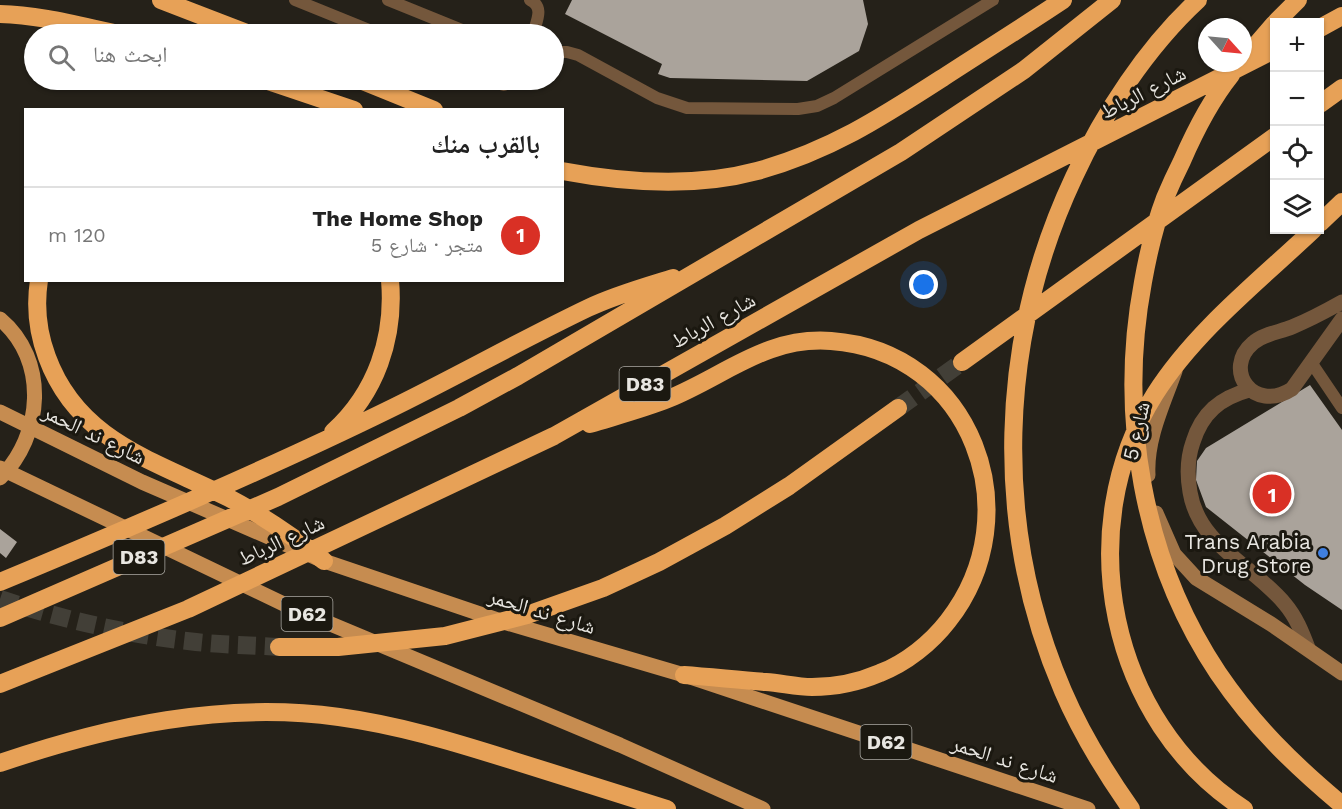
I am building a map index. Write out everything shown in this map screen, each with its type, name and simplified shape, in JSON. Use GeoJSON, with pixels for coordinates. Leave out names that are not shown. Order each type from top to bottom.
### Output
{"type":"FeatureCollection","features":[{"type":"Feature","properties":{"kind":"highway"},"geometry":{"type":"LineString","coordinates":[[161,0],[223,24]]}},
{"type":"Feature","properties":{"kind":"highway"},"geometry":{"type":"LineString","coordinates":[[565,170],[617,180],[663,183],[710,180],[755,172],[799,158],[842,140],[883,117],[1063,0]]}},
{"type":"Feature","properties":{"kind":"highway","name":"شارع الرباط"},"geometry":{"type":"LineString","coordinates":[[0,618],[278,497],[459,408],[576,343],[901,152],[1023,70],[1112,0]]}},
{"type":"Feature","properties":{"kind":"highway"},"geometry":{"type":"LineString","coordinates":[[1131,809],[1100,764],[1063,692],[1036,615],[1018,536],[1012,454],[1016,373],[1031,292],[1056,215],[1090,141],[1135,72],[1198,0]]}},
{"type":"Feature","properties":{"kind":"highway"},"geometry":{"type":"LineString","coordinates":[[1280,18],[1298,0]]}},
{"type":"Feature","properties":{"kind":"highway"},"geometry":{"type":"LineString","coordinates":[[9,14],[64,24]]}},
{"type":"Feature","properties":{"kind":"highway"},"geometry":{"type":"LineString","coordinates":[[1324,26],[1342,16]]}},
{"type":"Feature","properties":{"kind":"highway"},"geometry":{"type":"LineString","coordinates":[[1252,49],[1270,29]]}},
{"type":"Feature","properties":{"kind":"highway","name":"شارع الرباط"},"geometry":{"type":"LineString","coordinates":[[0,684],[188,609],[554,436],[919,230],[1270,53]]}},
{"type":"Feature","properties":{"kind":"highway"},"geometry":{"type":"LineString","coordinates":[[1233,72],[1220,88],[1190,144],[1164,200],[1150,249],[1136,320],[1132,381],[1136,442],[1146,503],[1163,562],[1187,619],[1212,663],[1254,722],[1296,766],[1342,804]]}},
{"type":"Feature","properties":{"kind":"highway"},"geometry":{"type":"LineString","coordinates":[[1324,101],[1342,88]]}},
{"type":"Feature","properties":{"kind":"highway"},"geometry":{"type":"LineString","coordinates":[[295,90],[348,108]]}},
{"type":"Feature","properties":{"kind":"highway"},"geometry":{"type":"LineString","coordinates":[[385,90],[429,108]]}},
{"type":"Feature","properties":{"kind":"highway"},"geometry":{"type":"LineString","coordinates":[[962,362],[1270,141]]}},
{"type":"Feature","properties":{"kind":"highway"},"geometry":{"type":"LineString","coordinates":[[1324,219],[1342,202]]}},
{"type":"Feature","properties":{"kind":"highway"},"geometry":{"type":"LineString","coordinates":[[1244,809],[1200,774],[1173,743],[1150,709],[1128,663],[1111,593],[1109,551],[1113,510],[1122,470],[1136,431],[1155,394],[1179,361],[1214,323],[1309,234]]}},
{"type":"Feature","properties":{"kind":"highway"},"geometry":{"type":"LineString","coordinates":[[0,582],[125,531],[315,446],[589,308],[624,293],[703,268]]}},
{"type":"Feature","properties":{"kind":"highway"},"geometry":{"type":"LineString","coordinates":[[39,282],[37,305],[44,350],[63,391],[90,423],[121,446],[258,515],[293,537],[324,561]]}},
{"type":"Feature","properties":{"kind":"highway"},"geometry":{"type":"LineString","coordinates":[[315,446],[352,413],[378,371],[386,348],[390,324],[392,299],[390,282]]}},
{"type":"Feature","properties":{"kind":"highway"},"geometry":{"type":"LineString","coordinates":[[554,436],[668,399],[762,351],[796,342],[831,341],[866,347],[898,360],[927,380],[952,405],[970,435],[982,468],[987,503],[986,539],[976,573],[961,605],[939,633],[912,656],[880,673],[847,683],[812,687],[684,675]]}},
{"type":"Feature","properties":{"kind":"highway"},"geometry":{"type":"LineString","coordinates":[[279,647],[338,647],[445,636],[527,615],[603,588],[659,562],[725,526],[789,486],[898,408]]}},
{"type":"Feature","properties":{"kind":"highway"},"geometry":{"type":"LineString","coordinates":[[0,763],[86,736],[151,722],[215,714],[300,713],[355,719],[410,730],[667,809]]}},
{"type":"Feature","properties":{"kind":"main road"},"geometry":{"type":"LineString","coordinates":[[0,319],[14,333],[23,349],[34,382],[35,399],[29,435],[13,464],[0,478]]}},
{"type":"Feature","properties":{"kind":"main road","name":"شارع ند الحمر"},"geometry":{"type":"LineString","coordinates":[[0,412],[142,482],[324,561],[507,624],[684,675],[1088,809]]}},
{"type":"Feature","properties":{"kind":"main road","name":"D62"},"geometry":{"type":"LineString","coordinates":[[0,468],[290,607],[620,745],[763,809]]}},
{"type":"Feature","properties":{"kind":"street"},"geometry":{"type":"LineString","coordinates":[[1342,302],[1313,318],[1254,342],[1245,352],[1241,365],[1242,378],[1250,390],[1271,398],[1282,396],[1292,389],[1342,318]]}},
{"type":"Feature","properties":{"kind":"street","name":"شارع 5"},"geometry":{"type":"LineString","coordinates":[[1179,361],[1154,430],[1147,460],[1149,488],[1159,523],[1174,554],[1196,578],[1308,648],[1342,673]]}},
{"type":"Feature","properties":{"kind":"street"},"geometry":{"type":"LineString","coordinates":[[1250,390],[1234,394],[1220,402],[1208,412],[1196,432],[1189,454],[1188,478],[1191,501],[1200,522],[1214,541],[1284,603],[1302,632],[1308,648]]}},
{"type":"Feature","properties":{"kind":"lane"},"geometry":{"type":"LineString","coordinates":[[388,0],[447,24]]}},
{"type":"Feature","properties":{"kind":"lane"},"geometry":{"type":"LineString","coordinates":[[530,0],[537,4],[539,9],[535,24]]}},
{"type":"Feature","properties":{"kind":"lane"},"geometry":{"type":"LineString","coordinates":[[564,52],[578,55],[657,98],[677,106],[698,109],[808,108],[834,99],[993,0]]}},
{"type":"Feature","properties":{"kind":"lane"},"geometry":{"type":"LineString","coordinates":[[298,1],[354,24]]}},
{"type":"Feature","properties":{"kind":"lane"},"geometry":{"type":"LineString","coordinates":[[1311,362],[1342,408]]}},
{"type":"Feature","properties":{"kind":"building"},"geometry":{"type":"Polygon","coordinates":[[[572,0],[863,0],[868,24],[859,51],[807,81],[670,78],[658,74],[662,64],[565,14],[572,0]]]}},
{"type":"Feature","properties":{"kind":"building"},"geometry":{"type":"Polygon","coordinates":[[[1310,385],[1342,430],[1342,610],[1305,585],[1206,507],[1196,480],[1197,461],[1206,448],[1310,385]]]}},
{"type":"Feature","properties":{"kind":"building"},"geometry":{"type":"Polygon","coordinates":[[[0,529],[17,542],[6,558],[0,553],[0,529]]]}},
{"type":"Feature","properties":{"kind":"tunnel"},"geometry":{"type":"LineString","coordinates":[[898,408],[962,362]]}},
{"type":"Feature","properties":{"kind":"tunnel"},"geometry":{"type":"LineString","coordinates":[[0,599],[48,614],[122,631],[206,643],[279,647]]}},
{"type":"Feature","properties":{"kind":"place","name":"The Home Shop"},"geometry":{"type":"Point","coordinates":[1272,494]}},
{"type":"Feature","properties":{"kind":"place","name":"Trans Arabia Drug Store"},"geometry":{"type":"Point","coordinates":[1323,553]}}]}
